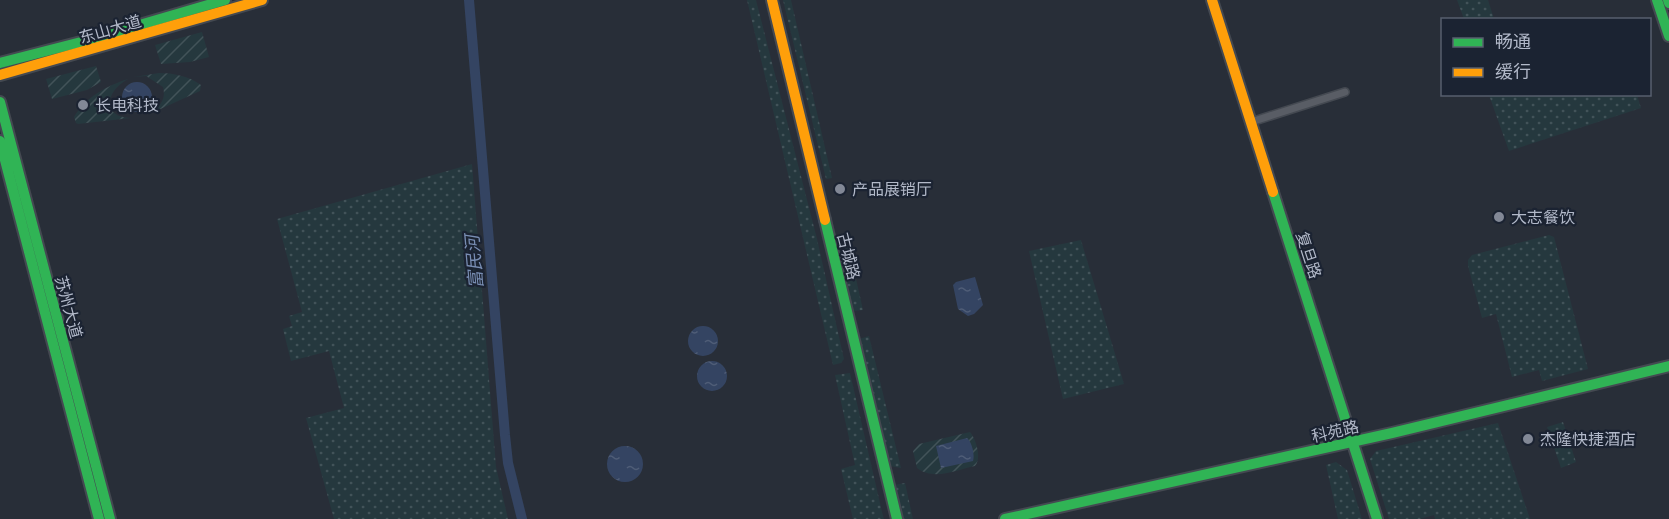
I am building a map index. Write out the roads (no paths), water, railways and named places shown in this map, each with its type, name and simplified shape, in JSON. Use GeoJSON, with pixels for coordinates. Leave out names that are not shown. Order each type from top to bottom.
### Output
{"type":"FeatureCollection","features":[{"type":"Feature","properties":{"kind":"street","name":"东山大道"},"geometry":{"type":"LineString","coordinates":[[0,63],[225,0]]}},
{"type":"Feature","properties":{"kind":"street","name":"东山大道"},"geometry":{"type":"LineString","coordinates":[[0,75],[261,0]]}},
{"type":"Feature","properties":{"kind":"street","name":"古城路"},"geometry":{"type":"LineString","coordinates":[[765,0],[890,519]]}},
{"type":"Feature","properties":{"kind":"street","name":"古城路"},"geometry":{"type":"LineString","coordinates":[[771,0],[897,519]]}},
{"type":"Feature","properties":{"kind":"street","name":"复旦路"},"geometry":{"type":"LineString","coordinates":[[1212,0],[1377,519]]}},
{"type":"Feature","properties":{"kind":"street"},"geometry":{"type":"LineString","coordinates":[[1657,0],[1669,36]]}},
{"type":"Feature","properties":{"kind":"street"},"geometry":{"type":"LineString","coordinates":[[1251,122],[1345,92]]}},
{"type":"Feature","properties":{"kind":"street","name":"苏州大道"},"geometry":{"type":"LineString","coordinates":[[0,102],[110,519]]}},
{"type":"Feature","properties":{"kind":"street","name":"苏州大道"},"geometry":{"type":"LineString","coordinates":[[0,141],[99,519]]}},
{"type":"Feature","properties":{"kind":"street","name":"科苑路"},"geometry":{"type":"LineString","coordinates":[[1005,519],[1354,444],[1669,366]]}},
{"type":"Feature","properties":{"kind":"street","name":"科苑路"},"geometry":{"type":"LineString","coordinates":[[1033,519],[1669,372]]}},
{"type":"Feature","properties":{"kind":"water"},"geometry":{"type":"Polygon","coordinates":[[[137,82],[143,83],[151,91],[151,103],[143,111],[137,112],[131,111],[123,103],[122,97],[123,91],[131,83],[137,82]]]}},
{"type":"Feature","properties":{"kind":"water"},"geometry":{"type":"Polygon","coordinates":[[[975,277],[983,305],[974,314],[968,316],[958,309],[953,285],[975,277]]]}},
{"type":"Feature","properties":{"kind":"water"},"geometry":{"type":"Polygon","coordinates":[[[703,326],[714,330],[718,341],[714,352],[703,356],[692,352],[688,341],[692,330],[703,326]]]}},
{"type":"Feature","properties":{"kind":"water"},"geometry":{"type":"Polygon","coordinates":[[[712,361],[723,365],[727,376],[723,387],[712,391],[701,387],[697,376],[701,365],[712,361]]]}},
{"type":"Feature","properties":{"kind":"water"},"geometry":{"type":"Polygon","coordinates":[[[967,438],[973,449],[973,461],[941,468],[936,446],[967,438]]]}},
{"type":"Feature","properties":{"kind":"water"},"geometry":{"type":"Polygon","coordinates":[[[625,446],[638,451],[643,464],[638,477],[625,482],[612,477],[607,464],[612,451],[625,446]]]}},
{"type":"Feature","properties":{"kind":"waterway","name":"富民河"},"geometry":{"type":"LineString","coordinates":[[469,0],[505,435],[508,463],[522,519]]}},
{"type":"Feature","properties":{"kind":"place","name":"长电科技"},"geometry":{"type":"Point","coordinates":[83,105]}},
{"type":"Feature","properties":{"kind":"place","name":"产品展销厅"},"geometry":{"type":"Point","coordinates":[840,189]}},
{"type":"Feature","properties":{"kind":"place","name":"大志餐饮"},"geometry":{"type":"Point","coordinates":[1499,217]}},
{"type":"Feature","properties":{"kind":"place","name":"杰隆快捷酒店"},"geometry":{"type":"Point","coordinates":[1528,439]}}]}
